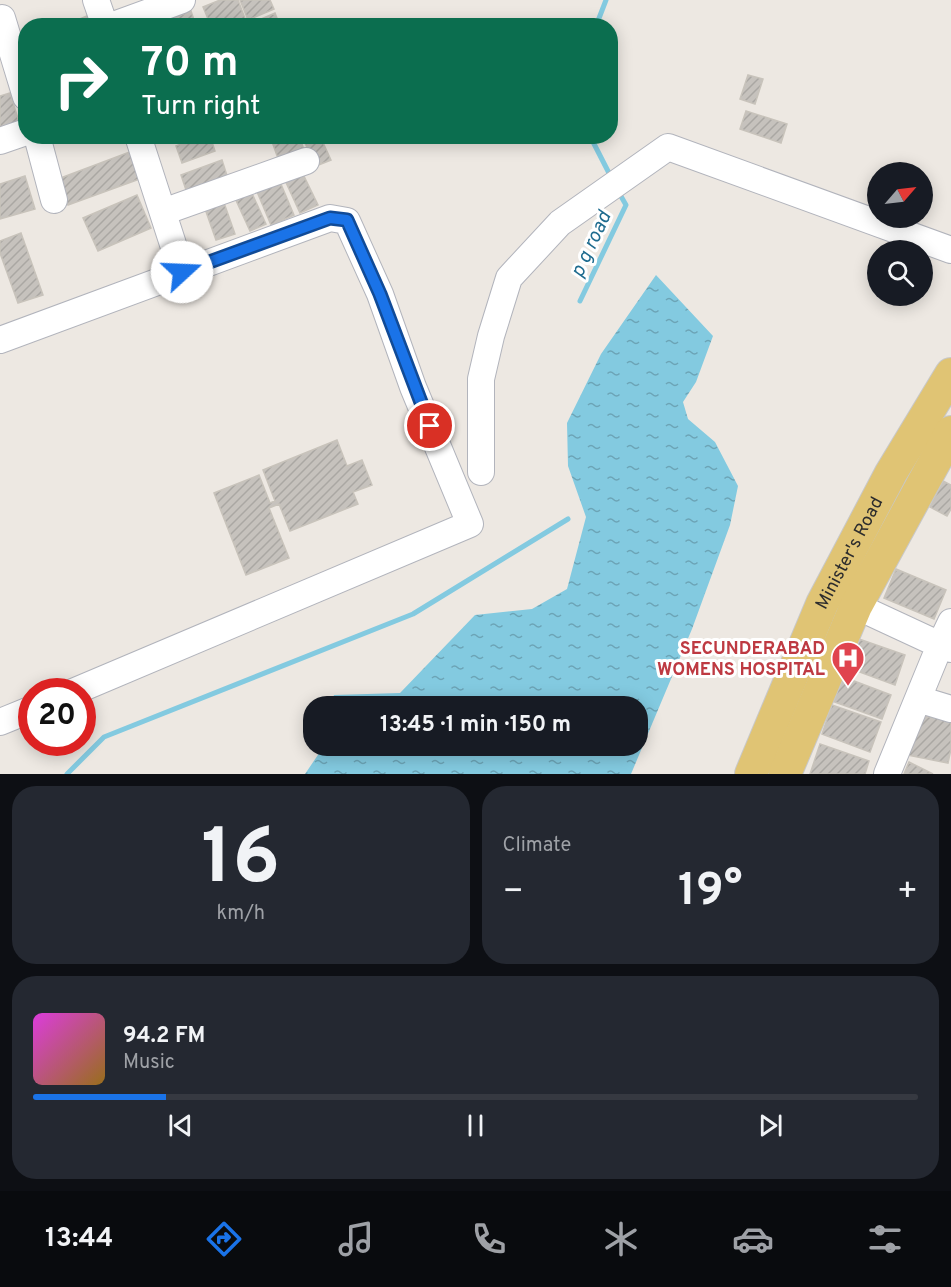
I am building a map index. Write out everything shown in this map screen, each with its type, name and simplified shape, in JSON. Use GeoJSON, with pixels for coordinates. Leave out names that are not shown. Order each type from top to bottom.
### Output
{"type":"FeatureCollection","features":[{"type":"Feature","properties":{"kind":"main road","name":"Minister's Road"},"geometry":{"type":"LineString","coordinates":[[751,774],[822,604],[891,473],[951,374]]}},
{"type":"Feature","properties":{"kind":"main road","name":"Minister's Road"},"geometry":{"type":"LineString","coordinates":[[784,774],[856,606],[951,432]]}},
{"type":"Feature","properties":{"kind":"street"},"geometry":{"type":"LineString","coordinates":[[96,0],[102,18]]}},
{"type":"Feature","properties":{"kind":"street"},"geometry":{"type":"LineString","coordinates":[[133,18],[182,0]]}},
{"type":"Feature","properties":{"kind":"street"},"geometry":{"type":"LineString","coordinates":[[2,18],[18,71]]}},
{"type":"Feature","properties":{"kind":"street"},"geometry":{"type":"LineString","coordinates":[[0,141],[18,135]]}},
{"type":"Feature","properties":{"kind":"street"},"geometry":{"type":"LineString","coordinates":[[39,144],[54,200]]}},
{"type":"Feature","properties":{"kind":"street"},"geometry":{"type":"LineString","coordinates":[[141,144],[180,267]]}},
{"type":"Feature","properties":{"kind":"street"},"geometry":{"type":"LineString","coordinates":[[481,472],[481,379],[491,336],[509,278],[560,223],[668,147],[951,250]]}},
{"type":"Feature","properties":{"kind":"street"},"geometry":{"type":"LineString","coordinates":[[163,212],[306,161]]}},
{"type":"Feature","properties":{"kind":"street"},"geometry":{"type":"LineString","coordinates":[[0,340],[180,267],[330,218],[347,220],[380,294],[413,387],[471,524],[96,682]]}},
{"type":"Feature","properties":{"kind":"street"},"geometry":{"type":"LineString","coordinates":[[856,606],[945,647]]}},
{"type":"Feature","properties":{"kind":"street"},"geometry":{"type":"LineString","coordinates":[[887,774],[918,699],[945,647],[951,622]]}},
{"type":"Feature","properties":{"kind":"street"},"geometry":{"type":"LineString","coordinates":[[918,699],[951,709]]}},
{"type":"Feature","properties":{"kind":"street"},"geometry":{"type":"LineString","coordinates":[[0,722],[18,715]]}},
{"type":"Feature","properties":{"kind":"water"},"geometry":{"type":"Polygon","coordinates":[[[656,275],[713,336],[696,382],[683,402],[688,419],[715,442],[738,486],[730,525],[692,629],[648,734],[648,696],[334,696],[400,693],[475,615],[532,609],[567,589],[586,517],[568,466],[567,423],[601,354],[656,275]]]}},
{"type":"Feature","properties":{"kind":"water"},"geometry":{"type":"Polygon","coordinates":[[[317,756],[639,756],[631,774],[305,774],[317,756]]]}},
{"type":"Feature","properties":{"kind":"building"},"geometry":{"type":"Polygon","coordinates":[[[220,0],[238,0],[245,18],[208,18],[203,7],[220,0]]]}},
{"type":"Feature","properties":{"kind":"building"},"geometry":{"type":"Polygon","coordinates":[[[240,0],[270,0],[274,9],[247,18],[240,0]]]}},
{"type":"Feature","properties":{"kind":"building"},"geometry":{"type":"Polygon","coordinates":[[[191,11],[193,18],[174,18],[191,11]]]}},
{"type":"Feature","properties":{"kind":"building"},"geometry":{"type":"Polygon","coordinates":[[[94,13],[96,18],[82,18],[94,13]]]}},
{"type":"Feature","properties":{"kind":"building"},"geometry":{"type":"Polygon","coordinates":[[[275,13],[277,18],[263,18],[275,13]]]}},
{"type":"Feature","properties":{"kind":"building"},"geometry":{"type":"Polygon","coordinates":[[[748,75],[763,79],[755,104],[740,99],[748,75]]]}},
{"type":"Feature","properties":{"kind":"building"},"geometry":{"type":"Polygon","coordinates":[[[10,93],[18,126],[0,132],[0,96],[10,93]]]}},
{"type":"Feature","properties":{"kind":"building"},"geometry":{"type":"Polygon","coordinates":[[[746,111],[787,124],[781,143],[740,129],[746,111]]]}},
{"type":"Feature","properties":{"kind":"building"},"geometry":{"type":"Polygon","coordinates":[[[213,144],[215,151],[182,163],[176,146],[213,144]]]}},
{"type":"Feature","properties":{"kind":"building"},"geometry":{"type":"Polygon","coordinates":[[[273,144],[302,144],[306,155],[280,164],[273,144]]]}},
{"type":"Feature","properties":{"kind":"building"},"geometry":{"type":"Polygon","coordinates":[[[305,144],[324,144],[331,160],[316,166],[305,144]]]}},
{"type":"Feature","properties":{"kind":"building"},"geometry":{"type":"Polygon","coordinates":[[[135,150],[145,177],[68,205],[58,179],[135,150]]]}},
{"type":"Feature","properties":{"kind":"building"},"geometry":{"type":"Polygon","coordinates":[[[222,160],[230,185],[189,199],[181,175],[222,160]]]}},
{"type":"Feature","properties":{"kind":"building"},"geometry":{"type":"Polygon","coordinates":[[[301,170],[318,205],[300,213],[284,178],[301,170]]]}},
{"type":"Feature","properties":{"kind":"building"},"geometry":{"type":"Polygon","coordinates":[[[25,176],[35,209],[0,219],[0,184],[25,176]]]}},
{"type":"Feature","properties":{"kind":"building"},"geometry":{"type":"Polygon","coordinates":[[[278,177],[294,215],[271,225],[255,187],[278,177]]]}},
{"type":"Feature","properties":{"kind":"building"},"geometry":{"type":"Polygon","coordinates":[[[250,189],[266,224],[250,231],[234,196],[250,189]]]}},
{"type":"Feature","properties":{"kind":"building"},"geometry":{"type":"Polygon","coordinates":[[[137,195],[151,228],[98,251],[83,218],[137,195]]]}},
{"type":"Feature","properties":{"kind":"building"},"geometry":{"type":"Polygon","coordinates":[[[223,200],[235,234],[216,240],[204,206],[223,200]]]}},
{"type":"Feature","properties":{"kind":"building"},"geometry":{"type":"Polygon","coordinates":[[[21,233],[43,295],[18,303],[0,253],[0,241],[21,233]]]}},
{"type":"Feature","properties":{"kind":"building"},"geometry":{"type":"Polygon","coordinates":[[[337,440],[347,466],[362,460],[372,485],[353,492],[358,504],[290,531],[279,504],[269,508],[289,558],[246,575],[214,493],[259,475],[270,503],[275,501],[263,470],[337,440]]]}},
{"type":"Feature","properties":{"kind":"building"},"geometry":{"type":"Polygon","coordinates":[[[943,481],[951,485],[951,509],[947,516],[930,507],[943,481]]]}},
{"type":"Feature","properties":{"kind":"building"},"geometry":{"type":"Polygon","coordinates":[[[896,569],[946,590],[934,619],[884,598],[896,569]]]}},
{"type":"Feature","properties":{"kind":"building"},"geometry":{"type":"Polygon","coordinates":[[[859,639],[905,655],[895,685],[849,668],[859,639]]]}},
{"type":"Feature","properties":{"kind":"building"},"geometry":{"type":"Polygon","coordinates":[[[841,676],[891,695],[882,719],[832,701],[841,676]]]}},
{"type":"Feature","properties":{"kind":"building"},"geometry":{"type":"Polygon","coordinates":[[[832,705],[881,722],[870,752],[822,734],[832,705]]]}},
{"type":"Feature","properties":{"kind":"building"},"geometry":{"type":"Polygon","coordinates":[[[915,714],[951,721],[951,749],[948,763],[907,755],[915,714]]]}},
{"type":"Feature","properties":{"kind":"building"},"geometry":{"type":"Polygon","coordinates":[[[820,744],[869,761],[865,774],[810,774],[820,744]]]}},
{"type":"Feature","properties":{"kind":"building"},"geometry":{"type":"Polygon","coordinates":[[[909,762],[933,774],[904,774],[909,762]]]}},
{"type":"Feature","properties":{"kind":"waterway","name":"p g road"},"geometry":{"type":"LineString","coordinates":[[599,18],[606,0]]}},
{"type":"Feature","properties":{"kind":"waterway","name":"p g road"},"geometry":{"type":"LineString","coordinates":[[594,144],[611,177]]}},
{"type":"Feature","properties":{"kind":"waterway","name":"p g road"},"geometry":{"type":"LineString","coordinates":[[580,301],[626,205],[618,191]]}},
{"type":"Feature","properties":{"kind":"waterway"},"geometry":{"type":"LineString","coordinates":[[67,774],[104,737],[413,614],[568,519]]}},
{"type":"Feature","properties":{"kind":"place","name":"SECUNDERABAD WOMENS HOSPITAL"},"geometry":{"type":"Point","coordinates":[848,687]}},
{"type":"Feature","properties":{"kind":"route"},"geometry":{"type":"LineString","coordinates":[[182,272],[330,218],[347,220],[380,294],[413,387],[430,426]]}}]}
